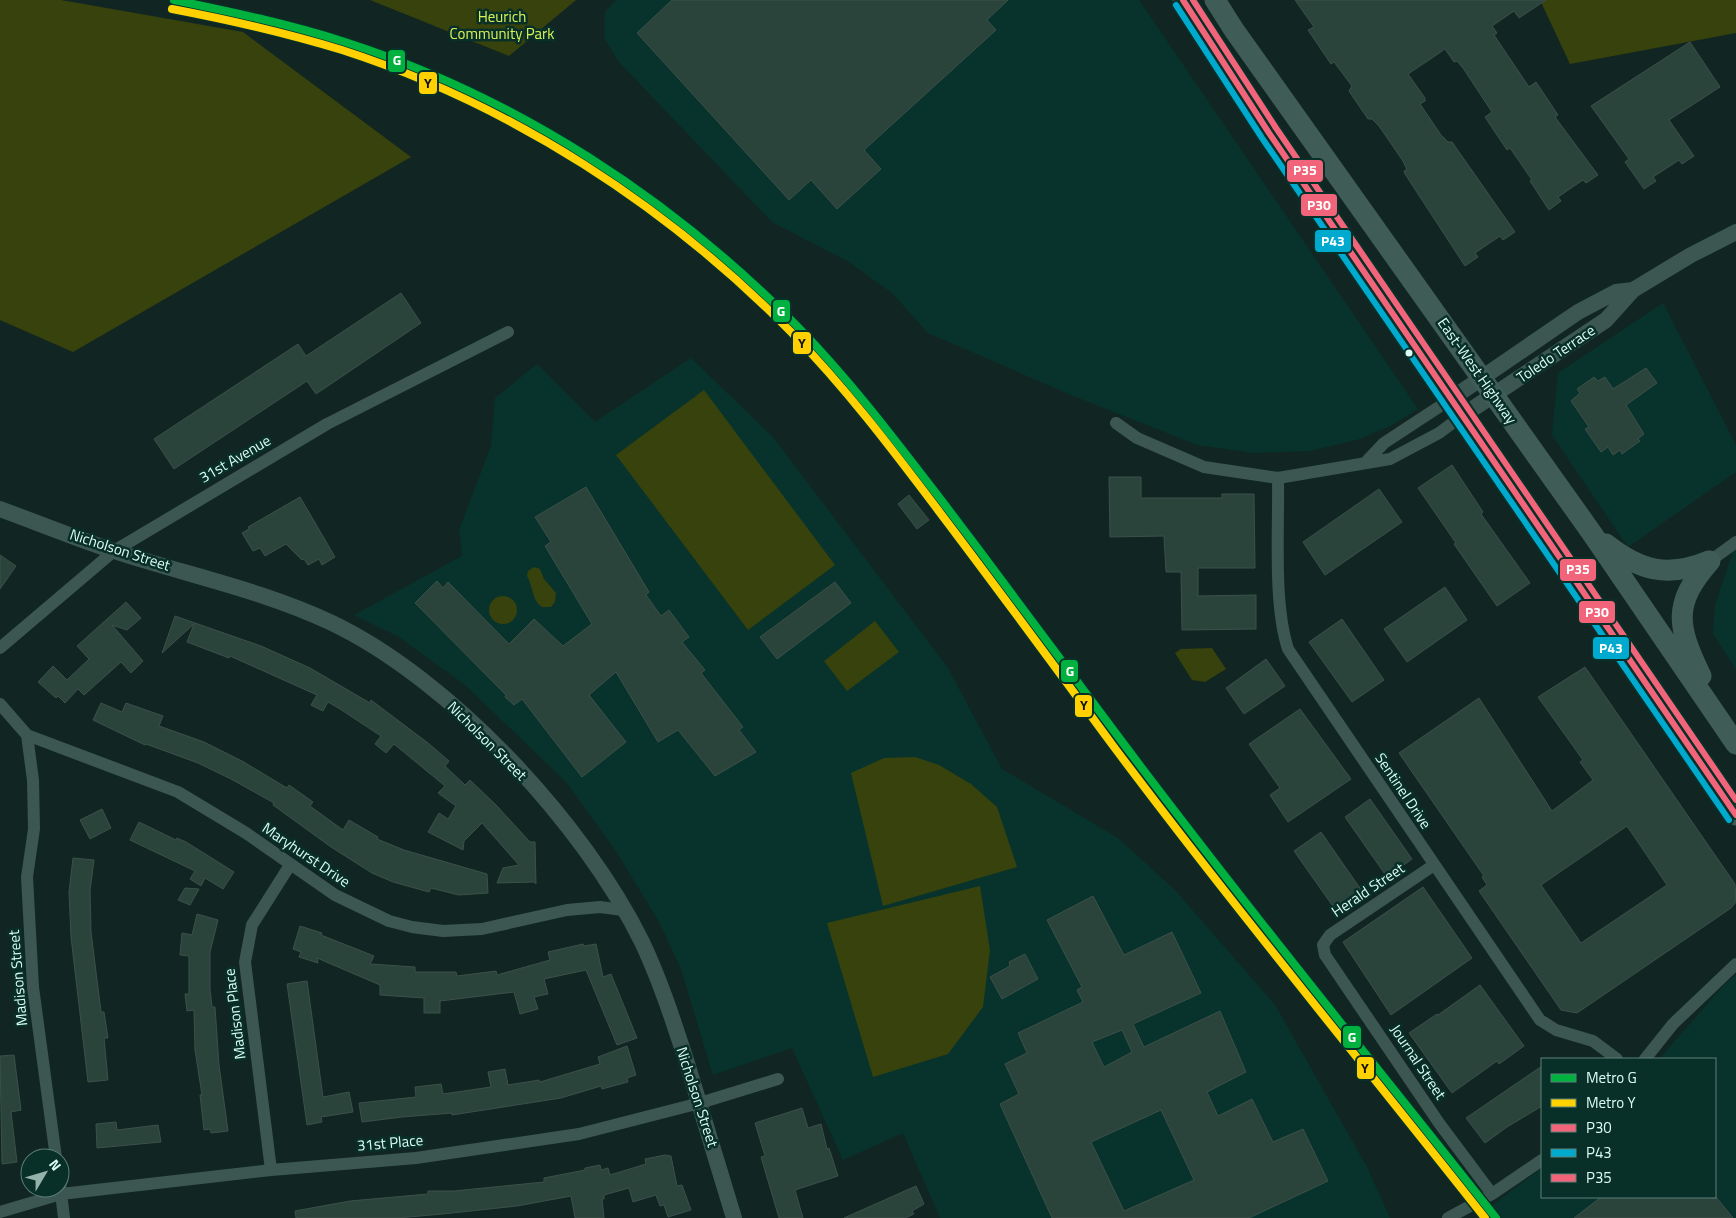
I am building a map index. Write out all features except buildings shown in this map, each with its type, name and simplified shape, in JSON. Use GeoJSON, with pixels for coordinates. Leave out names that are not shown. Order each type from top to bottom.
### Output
{"type":"FeatureCollection","features":[{"type":"Feature","properties":{"kind":"main road"},"geometry":{"type":"LineString","coordinates":[[1183,0],[1269,132],[1736,815]]}},
{"type":"Feature","properties":{"kind":"main road","name":"East-West Highway"},"geometry":{"type":"LineString","coordinates":[[1215,0],[1255,60],[1482,376],[1734,742]]}},
{"type":"Feature","properties":{"kind":"main road"},"geometry":{"type":"LineString","coordinates":[[1591,532],[1630,562],[1643,567],[1669,571],[1710,561]]}},
{"type":"Feature","properties":{"kind":"main road"},"geometry":{"type":"LineString","coordinates":[[1710,561],[1686,592],[1681,610],[1683,632],[1693,660],[1734,742]]}},
{"type":"Feature","properties":{"kind":"street","name":"Toledo Terrace"},"geometry":{"type":"LineString","coordinates":[[1366,462],[1384,443],[1457,408],[1494,394],[1606,320],[1632,290],[1691,255],[1736,232]]}},
{"type":"Feature","properties":{"kind":"street","name":"Toledo Terrace"},"geometry":{"type":"LineString","coordinates":[[1116,423],[1137,438],[1204,467],[1278,478],[1390,459],[1439,433],[1482,376],[1578,312],[1616,292],[1632,290]]}},
{"type":"Feature","properties":{"kind":"street","name":"31st Avenue"},"geometry":{"type":"LineString","coordinates":[[0,648],[114,551],[327,424],[508,332]]}},
{"type":"Feature","properties":{"kind":"street","name":"Sentinel Drive"},"geometry":{"type":"LineString","coordinates":[[1278,478],[1282,632],[1288,650],[1540,1020],[1556,1030],[1593,1041],[1616,1058]]}},
{"type":"Feature","properties":{"kind":"street","name":"Nicholson Street"},"geometry":{"type":"LineString","coordinates":[[0,509],[114,551],[266,595],[334,624],[404,667],[452,705],[484,735],[531,785],[596,864],[642,941],[658,979],[700,1104],[734,1218]]}},
{"type":"Feature","properties":{"kind":"street"},"geometry":{"type":"LineString","coordinates":[[1710,561],[1736,542]]}},
{"type":"Feature","properties":{"kind":"street","name":"Maryhurst Drive"},"geometry":{"type":"LineString","coordinates":[[0,704],[27,735],[178,792],[246,833],[334,895],[389,921],[412,927],[442,931],[482,929],[567,910],[600,907],[623,910]]}},
{"type":"Feature","properties":{"kind":"street","name":"Madison Street"},"geometry":{"type":"LineString","coordinates":[[27,735],[33,780],[34,829],[28,877],[34,988],[55,1148]]}},
{"type":"Feature","properties":{"kind":"street","name":"Madison Place"},"geometry":{"type":"LineString","coordinates":[[271,1170],[244,962],[252,925],[290,865]]}},
{"type":"Feature","properties":{"kind":"street","name":"Herald Street"},"geometry":{"type":"LineString","coordinates":[[1323,945],[1330,935],[1434,865]]}},
{"type":"Feature","properties":{"kind":"street","name":"Journal Street"},"geometry":{"type":"LineString","coordinates":[[1323,945],[1325,955],[1439,1123],[1492,1194]]}},
{"type":"Feature","properties":{"kind":"street"},"geometry":{"type":"LineString","coordinates":[[1646,1058],[1673,1024],[1736,964]]}},
{"type":"Feature","properties":{"kind":"street","name":"31st Place"},"geometry":{"type":"LineString","coordinates":[[70,1188],[416,1158],[579,1134],[700,1104],[778,1079]]}},
{"type":"Feature","properties":{"kind":"street"},"geometry":{"type":"LineString","coordinates":[[1448,1218],[1492,1194],[1541,1161]]}},
{"type":"Feature","properties":{"kind":"street","name":"31st Place"},"geometry":{"type":"LineString","coordinates":[[0,1212],[37,1198]]}},
{"type":"Feature","properties":{"kind":"street"},"geometry":{"type":"LineString","coordinates":[[62,1198],[64,1218]]}},
{"type":"Feature","properties":{"kind":"shaded area"},"geometry":{"type":"Polygon","coordinates":[[[616,0],[1139,0],[1418,409],[1390,426],[1360,439],[1310,451],[1254,453],[1197,445],[1071,395],[928,333],[892,293],[849,262],[772,222],[618,61],[604,37],[605,12],[616,0]]]}},
{"type":"Feature","properties":{"kind":"shaded area"},"geometry":{"type":"Polygon","coordinates":[[[1663,303],[1736,445],[1736,472],[1628,547],[1552,435],[1558,373],[1663,303]]]}},
{"type":"Feature","properties":{"kind":"shaded area"},"geometry":{"type":"Polygon","coordinates":[[[691,358],[773,437],[948,668],[1002,769],[1118,838],[1175,890],[1275,1005],[1367,1167],[1390,1218],[940,1218],[903,1133],[843,1160],[792,1048],[713,1075],[681,969],[658,920],[616,851],[566,782],[465,685],[399,637],[354,615],[462,556],[459,530],[491,446],[495,398],[537,364],[595,422],[691,358]]]}},
{"type":"Feature","properties":{"kind":"shaded area"},"geometry":{"type":"Polygon","coordinates":[[[1736,542],[1736,669],[1713,634],[1715,605],[1736,542]]]}},
{"type":"Feature","properties":{"kind":"shaded area"},"geometry":{"type":"Polygon","coordinates":[[[1736,975],[1736,1218],[1488,1218],[1483,1212],[1541,1169],[1541,1198],[1716,1198],[1716,1058],[1660,1058],[1725,984],[1736,975]]]}},
{"type":"Feature","properties":{"kind":"green space"},"geometry":{"type":"Polygon","coordinates":[[[0,0],[61,0],[243,32],[411,157],[73,352],[0,320],[0,0]]]}},
{"type":"Feature","properties":{"kind":"green space","name":"Heurich Community Park"},"geometry":{"type":"Polygon","coordinates":[[[370,0],[576,0],[509,56],[370,0]]]}},
{"type":"Feature","properties":{"kind":"green space"},"geometry":{"type":"Polygon","coordinates":[[[1540,0],[1736,0],[1736,33],[1570,64],[1540,0]]]}},
{"type":"Feature","properties":{"kind":"green space"},"geometry":{"type":"Polygon","coordinates":[[[704,390],[835,565],[748,630],[616,455],[704,390]]]}},
{"type":"Feature","properties":{"kind":"green space"},"geometry":{"type":"Polygon","coordinates":[[[534,567],[540,569],[544,579],[556,593],[555,602],[551,607],[542,607],[534,597],[527,576],[528,571],[534,567]]]}},
{"type":"Feature","properties":{"kind":"green space"},"geometry":{"type":"Polygon","coordinates":[[[503,596],[513,600],[517,610],[513,620],[503,624],[493,620],[489,610],[493,600],[503,596]]]}},
{"type":"Feature","properties":{"kind":"green space"},"geometry":{"type":"Polygon","coordinates":[[[875,621],[899,652],[847,691],[824,661],[875,621]]]}},
{"type":"Feature","properties":{"kind":"green space"},"geometry":{"type":"Polygon","coordinates":[[[1212,648],[1226,669],[1205,682],[1192,680],[1175,653],[1181,649],[1212,648]]]}},
{"type":"Feature","properties":{"kind":"green space"},"geometry":{"type":"Polygon","coordinates":[[[915,757],[939,765],[971,784],[997,807],[1017,867],[883,906],[851,773],[884,758],[915,757]]]}},
{"type":"Feature","properties":{"kind":"green space"},"geometry":{"type":"Polygon","coordinates":[[[980,886],[990,950],[983,1007],[948,1054],[873,1077],[827,923],[980,886]]]}},
{"type":"Feature","properties":{"kind":"metro line","name":"G"},"geometry":{"type":"LineString","coordinates":[[174,0],[282,24],[345,42],[408,65],[470,92],[530,123],[588,157],[644,195],[698,236],[749,280],[817,347],[874,413],[1215,863],[1496,1218]]}},
{"type":"Feature","properties":{"kind":"metro line","name":"Y"},"geometry":{"type":"LineString","coordinates":[[172,9],[258,27],[342,50],[405,73],[466,100],[526,130],[584,164],[639,202],[743,286],[811,353],[886,441],[1159,807],[1485,1218]]}},
{"type":"Feature","properties":{"kind":"transit line","name":"P30"},"geometry":{"type":"LineString","coordinates":[[1183,0],[1269,133],[1736,815]]}},
{"type":"Feature","properties":{"kind":"transit line","name":"P35"},"geometry":{"type":"LineString","coordinates":[[1193,0],[1276,128],[1736,800]]}},
{"type":"Feature","properties":{"kind":"transit line","name":"P43"},"geometry":{"type":"LineString","coordinates":[[1176,5],[1262,138],[1729,820]]}}]}
